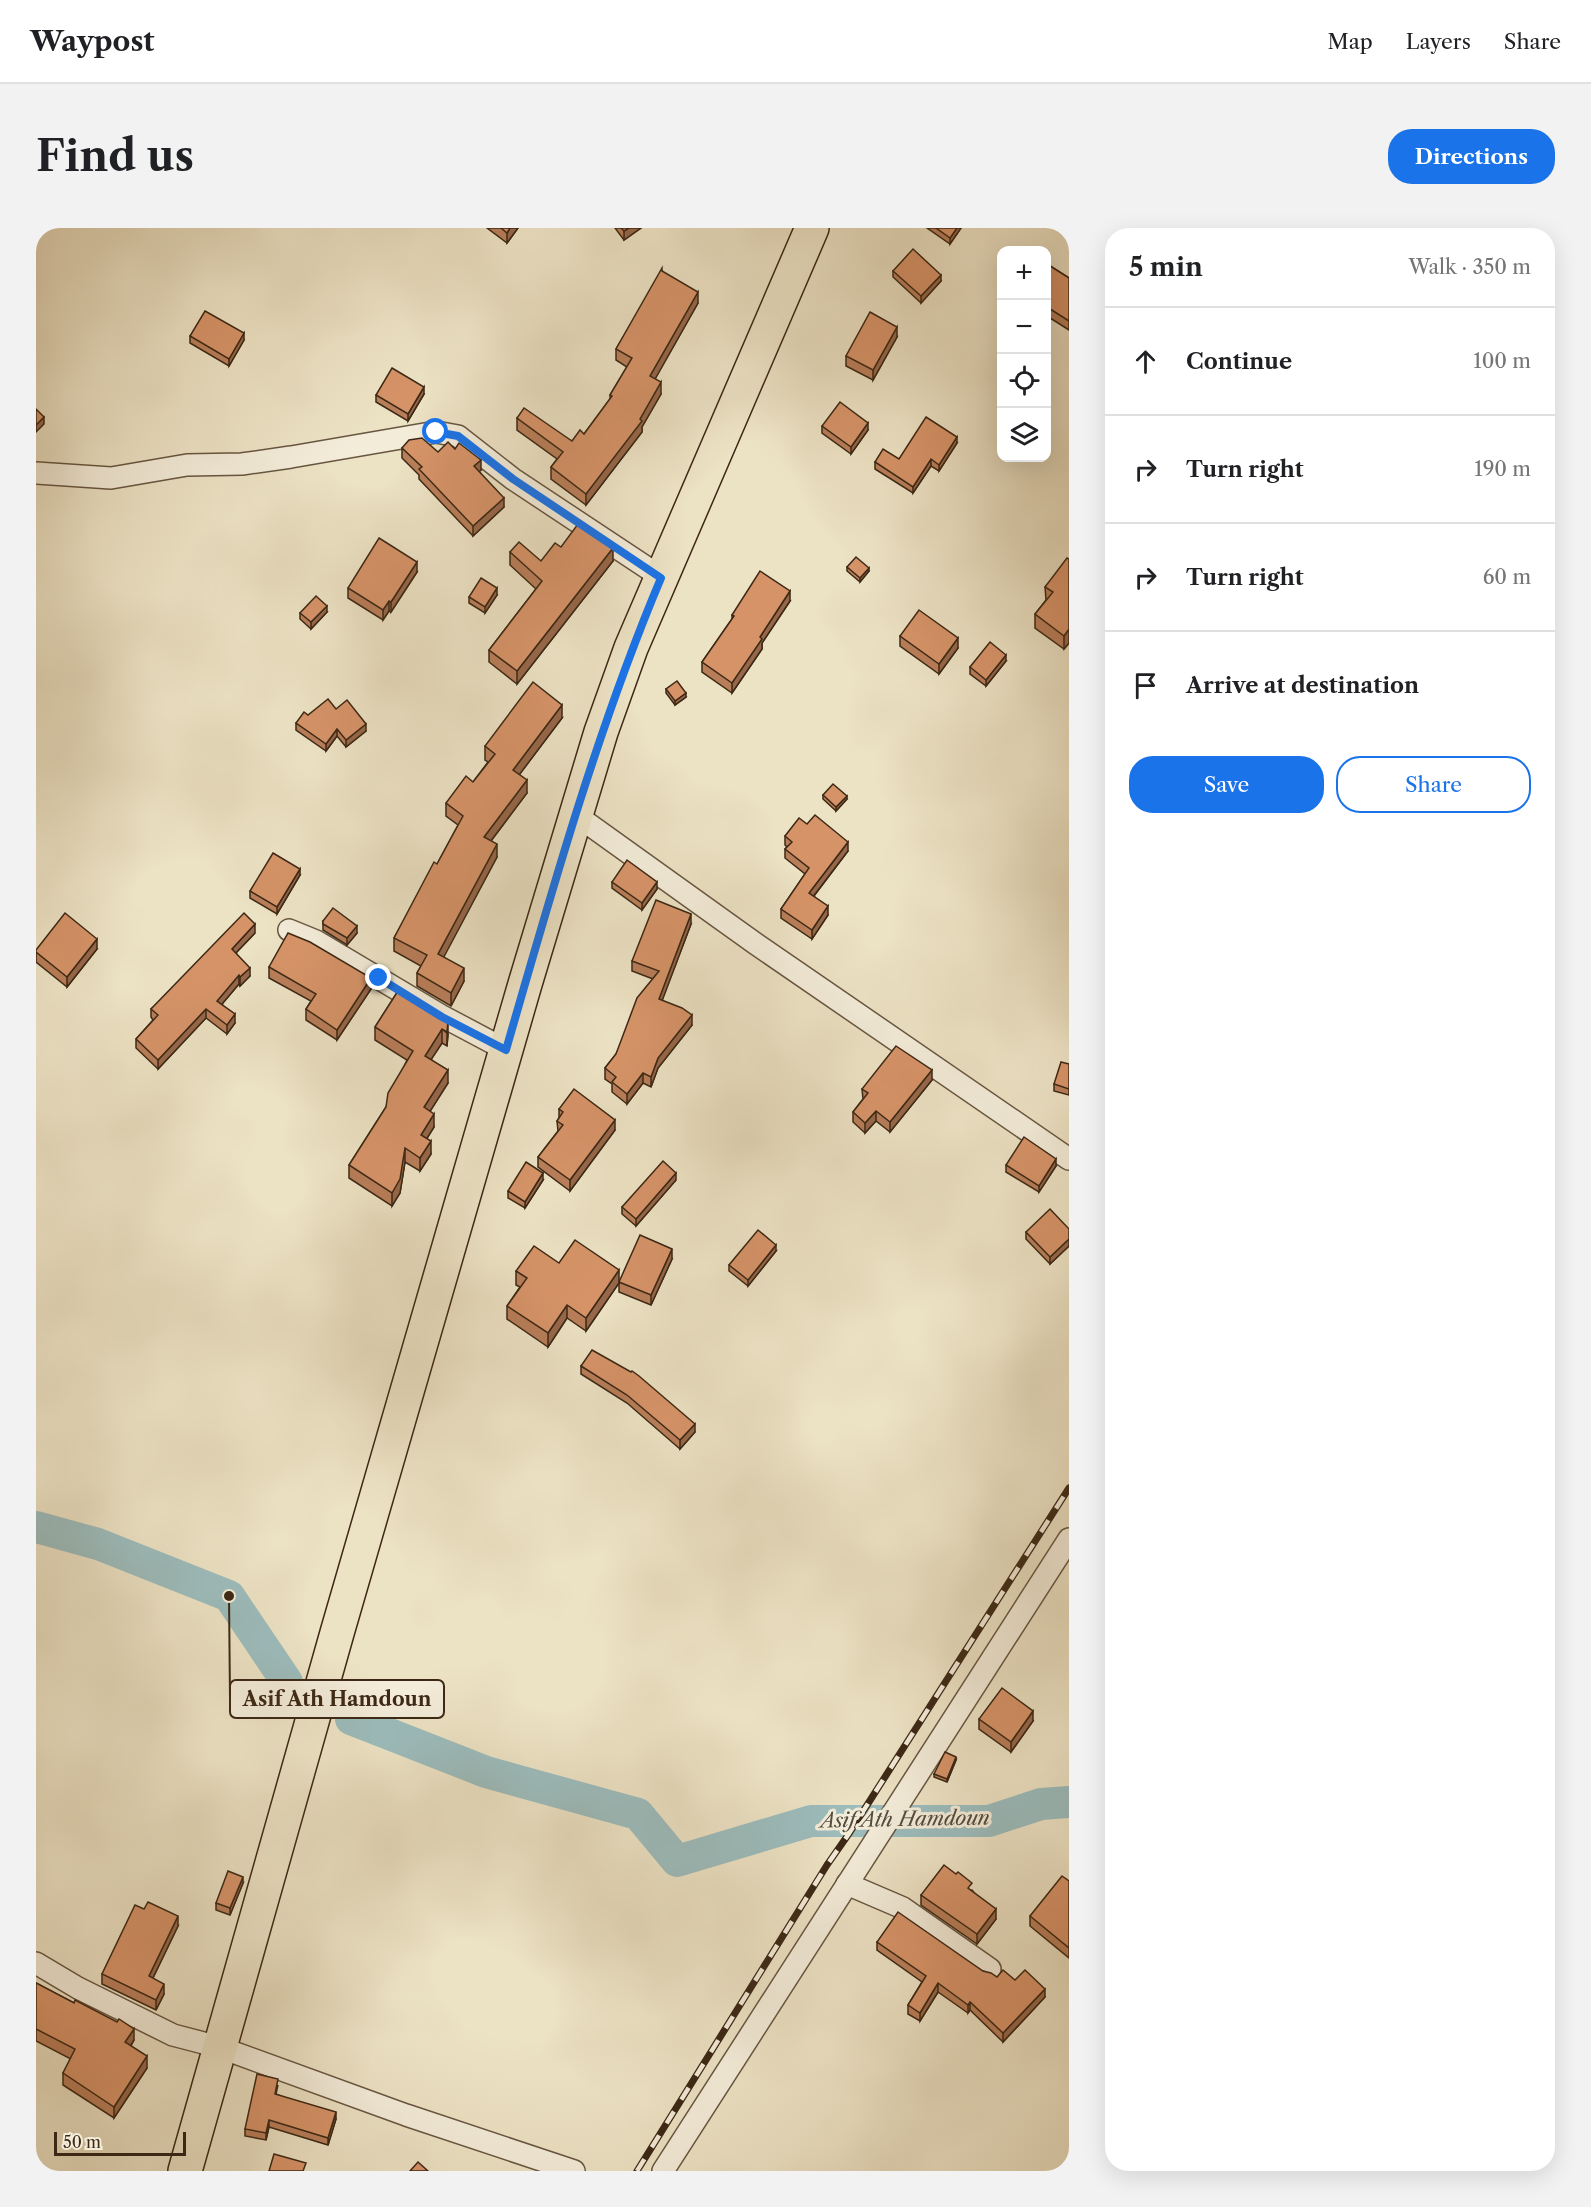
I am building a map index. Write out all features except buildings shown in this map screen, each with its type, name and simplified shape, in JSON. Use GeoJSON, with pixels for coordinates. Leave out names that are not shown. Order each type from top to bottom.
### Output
{"type":"FeatureCollection","features":[{"type":"Feature","properties":{"kind":"main road"},"geometry":{"type":"LineString","coordinates":[[185,2171],[506,1050],[601,732],[631,648],[812,228]]}},
{"type":"Feature","properties":{"kind":"street"},"geometry":{"type":"LineString","coordinates":[[36,473],[111,478],[187,465],[242,464],[436,432],[458,436],[513,479],[661,578]]}},
{"type":"Feature","properties":{"kind":"street"},"geometry":{"type":"LineString","coordinates":[[576,815],[730,926],[1069,1159]]}},
{"type":"Feature","properties":{"kind":"street"},"geometry":{"type":"LineString","coordinates":[[289,930],[316,940],[442,1017],[506,1050]]}},
{"type":"Feature","properties":{"kind":"street"},"geometry":{"type":"LineString","coordinates":[[663,2171],[1069,1539]]}},
{"type":"Feature","properties":{"kind":"street"},"geometry":{"type":"LineString","coordinates":[[847,1884],[903,1908],[990,1969]]}},
{"type":"Feature","properties":{"kind":"street"},"geometry":{"type":"LineString","coordinates":[[36,1963],[78,1988],[173,2034],[219,2047],[406,2115],[574,2171]]}},
{"type":"Feature","properties":{"kind":"waterway","name":"Asif Ath Hamdoun"},"geometry":{"type":"LineString","coordinates":[[36,1527],[98,1544],[229,1596],[287,1682]]}},
{"type":"Feature","properties":{"kind":"waterway","name":"Asif Ath Hamdoun"},"geometry":{"type":"LineString","coordinates":[[351,1719],[486,1772],[638,1814],[677,1861],[811,1821],[989,1821],[1041,1804],[1069,1802]]}},
{"type":"Feature","properties":{"kind":"railway"},"geometry":{"type":"LineString","coordinates":[[637,2171],[827,1865],[1069,1488]]}},
{"type":"Feature","properties":{"kind":"place","name":"Asif Ath Hamdoun"},"geometry":{"type":"Point","coordinates":[229,1596]}},
{"type":"Feature","properties":{"kind":"route"},"geometry":{"type":"LineString","coordinates":[[379,978],[442,1017],[506,1050],[601,732],[631,648],[661,578],[513,479],[458,436],[436,432]]}}]}
